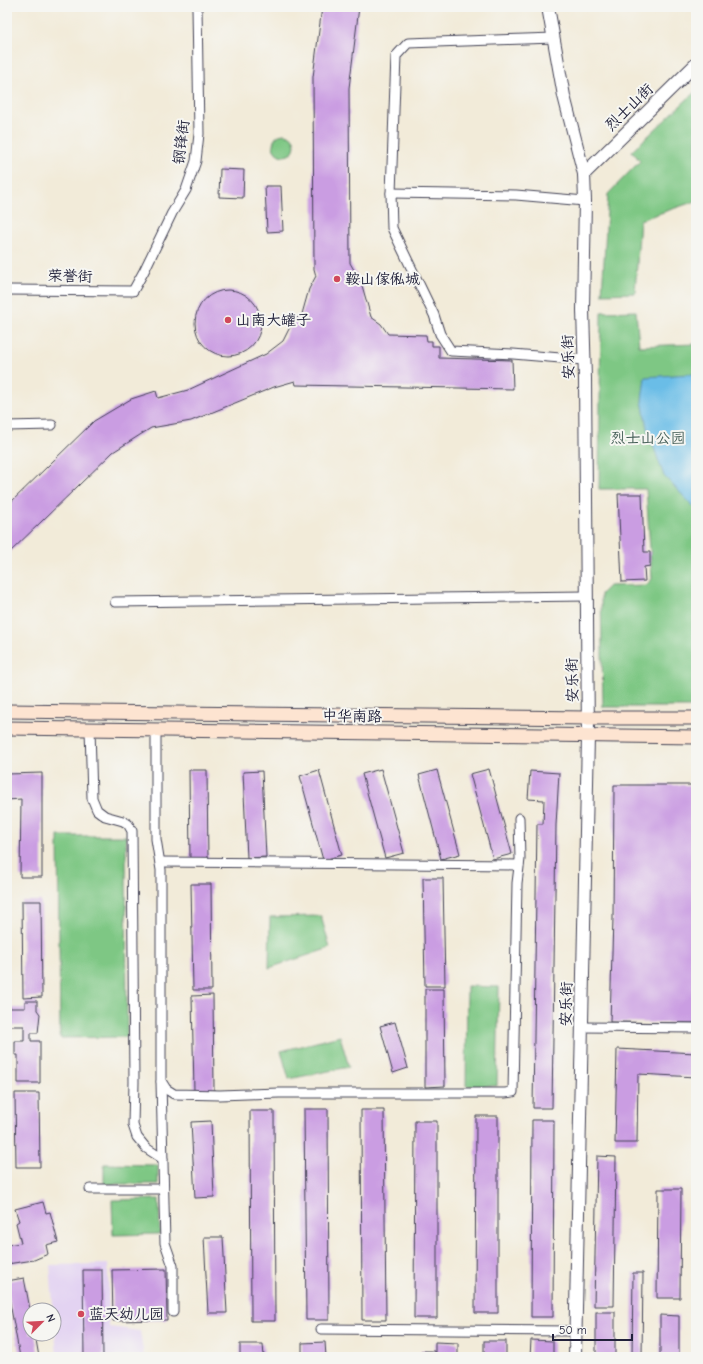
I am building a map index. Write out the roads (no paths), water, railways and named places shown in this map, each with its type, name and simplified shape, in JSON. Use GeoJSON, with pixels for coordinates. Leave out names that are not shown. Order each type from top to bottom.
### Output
{"type":"FeatureCollection","features":[{"type":"Feature","properties":{"kind":"main road","name":"中华南路"},"geometry":{"type":"LineString","coordinates":[[7,711],[696,718]]}},
{"type":"Feature","properties":{"kind":"main road","name":"中华南路"},"geometry":{"type":"LineString","coordinates":[[7,728],[696,737]]}},
{"type":"Feature","properties":{"kind":"street","name":"钢锋街"},"geometry":{"type":"LineString","coordinates":[[132,291],[144,271],[169,219],[186,190],[196,161],[199,134],[197,7]]}},
{"type":"Feature","properties":{"kind":"street","name":"安乐街"},"geometry":{"type":"LineString","coordinates":[[548,7],[564,96],[584,174],[585,201],[583,310],[588,736],[575,1357]]}},
{"type":"Feature","properties":{"kind":"street"},"geometry":{"type":"LineString","coordinates":[[554,38],[408,43],[396,56],[391,193],[392,228],[434,315],[440,334],[451,351],[584,360]]}},
{"type":"Feature","properties":{"kind":"street","name":"烈士山街"},"geometry":{"type":"LineString","coordinates":[[584,174],[696,64]]}},
{"type":"Feature","properties":{"kind":"street"},"geometry":{"type":"LineString","coordinates":[[391,193],[516,195],[585,201]]}},
{"type":"Feature","properties":{"kind":"street","name":"荣誉街"},"geometry":{"type":"LineString","coordinates":[[7,290],[132,291]]}},
{"type":"Feature","properties":{"kind":"street"},"geometry":{"type":"LineString","coordinates":[[7,426],[52,425]]}},
{"type":"Feature","properties":{"kind":"street"},"geometry":{"type":"LineString","coordinates":[[115,602],[587,596]]}},
{"type":"Feature","properties":{"kind":"street"},"geometry":{"type":"LineString","coordinates":[[90,729],[92,798],[97,810],[105,816],[123,821],[128,824],[132,831],[133,1125],[137,1136],[146,1148],[163,1159]]}},
{"type":"Feature","properties":{"kind":"street"},"geometry":{"type":"LineString","coordinates":[[156,730],[156,839],[162,870],[161,1081],[163,1189],[165,1243],[173,1266],[173,1312]]}},
{"type":"Feature","properties":{"kind":"street"},"geometry":{"type":"LineString","coordinates":[[161,1081],[166,1089],[174,1094],[220,1095],[286,1093],[513,1092],[519,818]]}},
{"type":"Feature","properties":{"kind":"street"},"geometry":{"type":"LineString","coordinates":[[160,862],[519,865]]}},
{"type":"Feature","properties":{"kind":"street"},"geometry":{"type":"LineString","coordinates":[[582,1027],[696,1028]]}},
{"type":"Feature","properties":{"kind":"street"},"geometry":{"type":"LineString","coordinates":[[162,1109],[174,1094]]}},
{"type":"Feature","properties":{"kind":"street"},"geometry":{"type":"LineString","coordinates":[[90,1189],[163,1189]]}},
{"type":"Feature","properties":{"kind":"street"},"geometry":{"type":"LineString","coordinates":[[321,1329],[575,1331]]}},
{"type":"Feature","properties":{"kind":"water"},"geometry":{"type":"Polygon","coordinates":[[[696,374],[696,509],[664,476],[647,428],[642,400],[645,377],[696,374]]]}},
{"type":"Feature","properties":{"kind":"place","name":"鞍山傢俬城"},"geometry":{"type":"Point","coordinates":[337,279]}},
{"type":"Feature","properties":{"kind":"place","name":"山南大罐子"},"geometry":{"type":"Point","coordinates":[228,320]}},
{"type":"Feature","properties":{"kind":"place","name":"蓝天幼儿园"},"geometry":{"type":"Point","coordinates":[81,1314]}},
{"type":"Feature","properties":{"kind":"park label","name":"烈士山公园"},"geometry":{"type":"Point","coordinates":[648,438]}}]}
